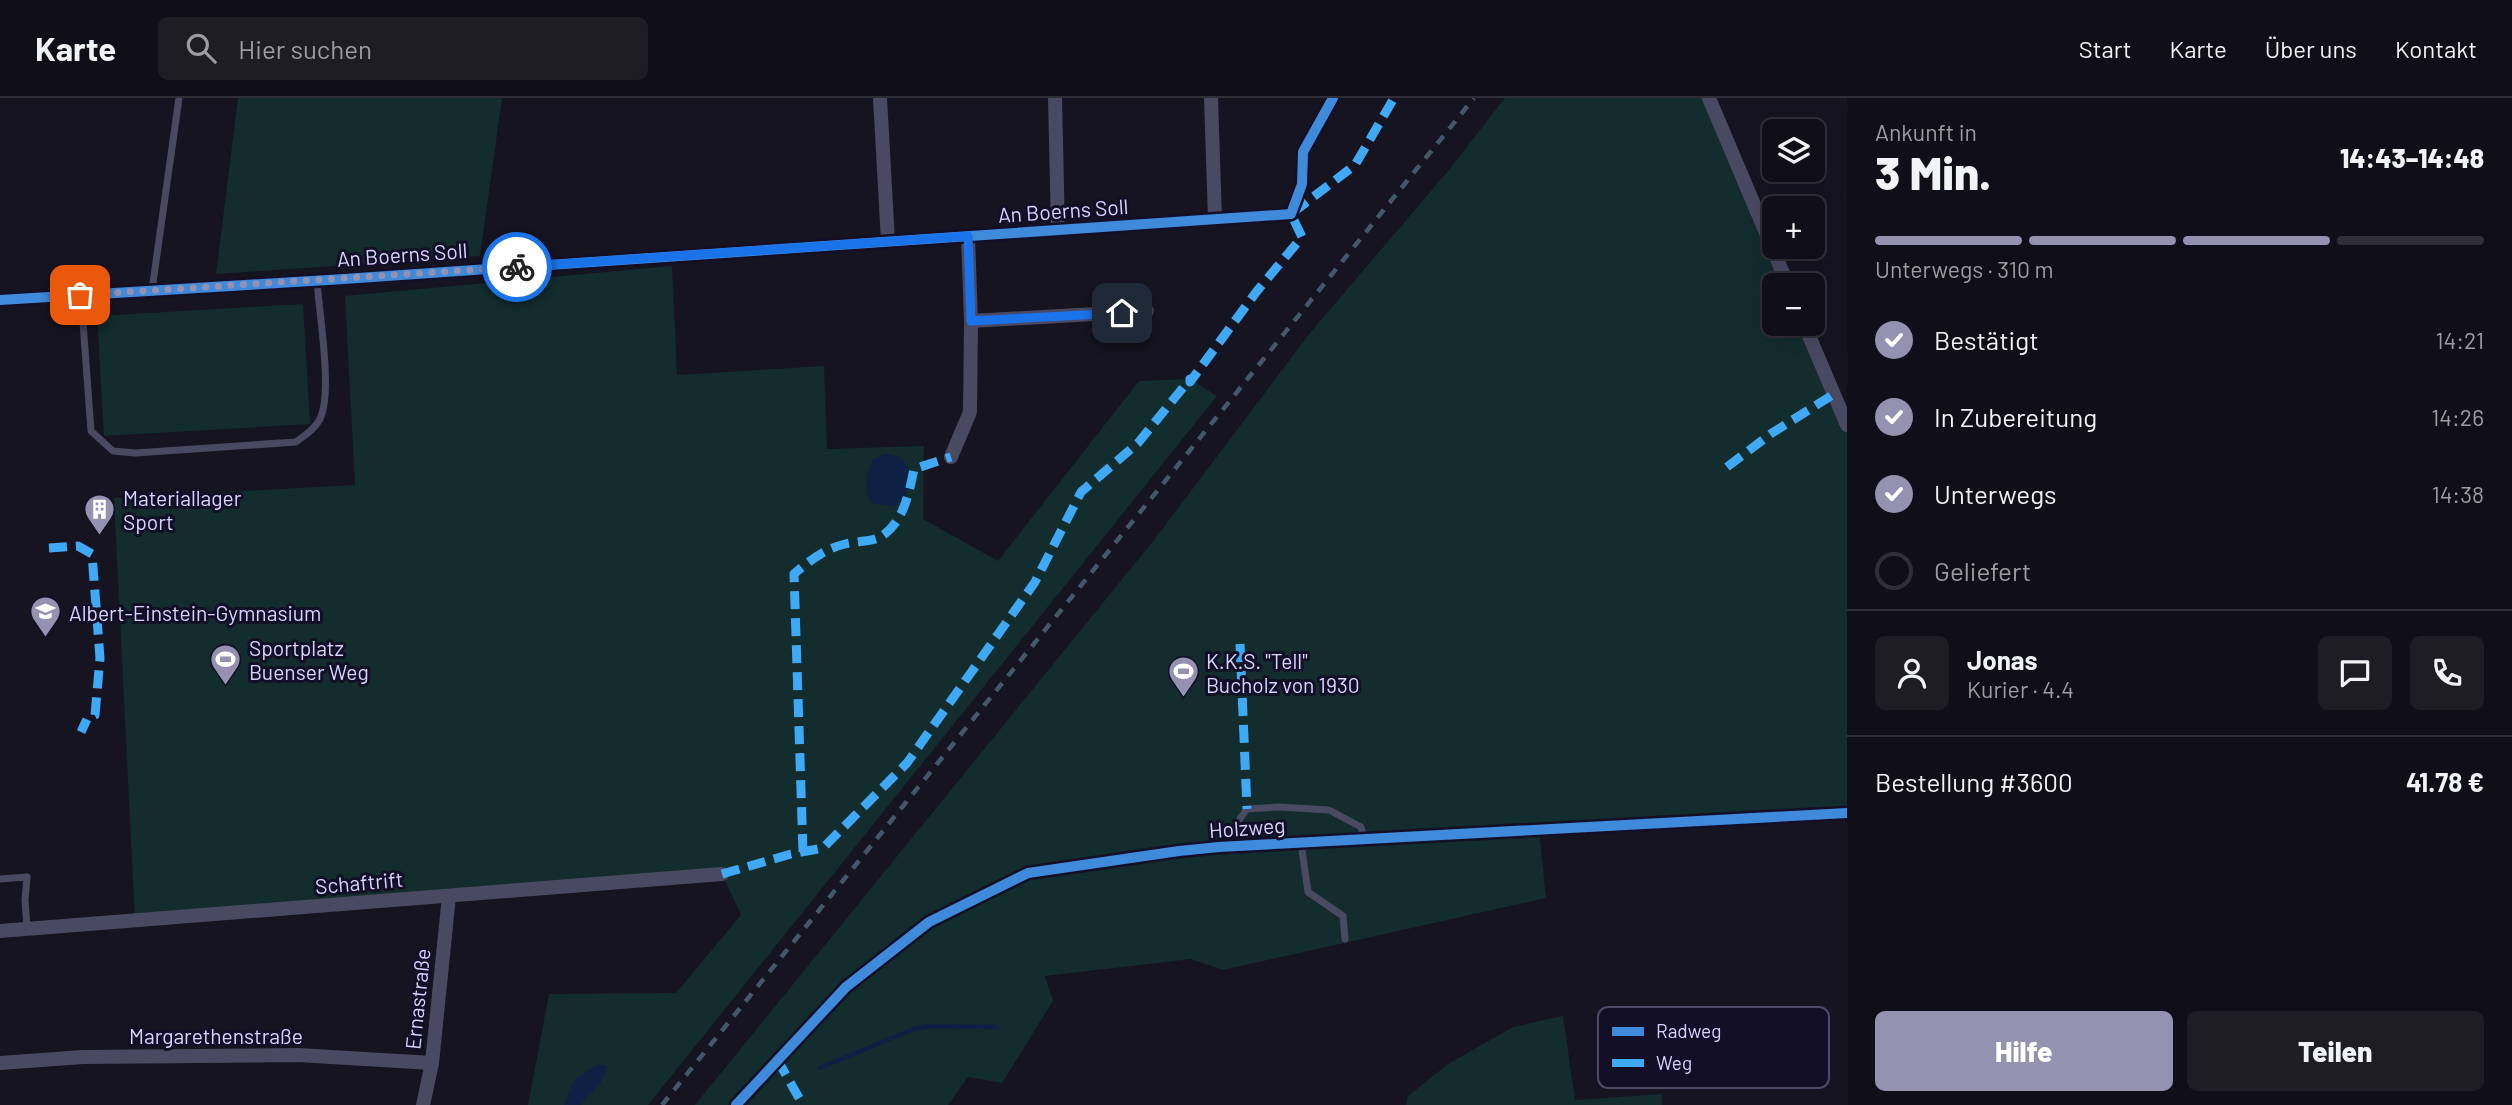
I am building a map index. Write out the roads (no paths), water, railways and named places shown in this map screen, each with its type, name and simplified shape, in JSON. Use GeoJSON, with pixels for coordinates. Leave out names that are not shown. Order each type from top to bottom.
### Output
{"type":"FeatureCollection","features":[{"type":"Feature","properties":{"kind":"street"},"geometry":{"type":"LineString","coordinates":[[880,98],[888,241]]}},
{"type":"Feature","properties":{"kind":"street","name":"An Boerns Soll"},"geometry":{"type":"LineString","coordinates":[[1055,98],[1058,230]]}},
{"type":"Feature","properties":{"kind":"street"},"geometry":{"type":"LineString","coordinates":[[1211,98],[1215,219]]}},
{"type":"Feature","properties":{"kind":"street","name":"An Boerns Soll"},"geometry":{"type":"LineString","coordinates":[[0,300],[317,281],[1291,214],[1302,184],[1303,152],[1333,98]]}},
{"type":"Feature","properties":{"kind":"street"},"geometry":{"type":"LineString","coordinates":[[1709,98],[1783,273]]}},
{"type":"Feature","properties":{"kind":"street"},"geometry":{"type":"LineString","coordinates":[[950,457],[970,412],[968,236]]}},
{"type":"Feature","properties":{"kind":"street"},"geometry":{"type":"LineString","coordinates":[[971,321],[1147,311]]}},
{"type":"Feature","properties":{"kind":"street"},"geometry":{"type":"LineString","coordinates":[[1809,336],[1847,425]]}},
{"type":"Feature","properties":{"kind":"street","name":"Holzweg"},"geometry":{"type":"LineString","coordinates":[[736,1105],[846,987],[929,922],[1028,873],[1219,847],[1847,813]]}},
{"type":"Feature","properties":{"kind":"street","name":"Schaftrift"},"geometry":{"type":"LineString","coordinates":[[0,931],[722,874]]}},
{"type":"Feature","properties":{"kind":"street","name":"Ernastraße"},"geometry":{"type":"LineString","coordinates":[[423,1105],[432,1063],[449,896]]}},
{"type":"Feature","properties":{"kind":"street","name":"Margarethenstraße"},"geometry":{"type":"LineString","coordinates":[[0,1063],[83,1057],[298,1055],[432,1063]]}},
{"type":"Feature","properties":{"kind":"lane"},"geometry":{"type":"LineString","coordinates":[[152,291],[179,98]]}},
{"type":"Feature","properties":{"kind":"lane"},"geometry":{"type":"LineString","coordinates":[[80,295],[92,431],[113,451],[135,453],[296,442],[310,432],[320,418],[325,389],[317,281]]}},
{"type":"Feature","properties":{"kind":"lane"},"geometry":{"type":"LineString","coordinates":[[1219,847],[1247,810],[1279,807],[1329,810],[1361,827],[1364,839]]}},
{"type":"Feature","properties":{"kind":"lane"},"geometry":{"type":"LineString","coordinates":[[1301,843],[1308,892],[1343,916],[1345,939]]}},
{"type":"Feature","properties":{"kind":"lane"},"geometry":{"type":"LineString","coordinates":[[0,879],[27,877],[27,929]]}},
{"type":"Feature","properties":{"kind":"water"},"geometry":{"type":"Polygon","coordinates":[[[885,454],[900,457],[910,470],[910,484],[905,500],[893,506],[871,503],[867,492],[867,476],[873,459],[885,454]]]}},
{"type":"Feature","properties":{"kind":"water"},"geometry":{"type":"Polygon","coordinates":[[[598,1064],[606,1066],[600,1083],[581,1105],[564,1105],[574,1080],[598,1064]]]}},
{"type":"Feature","properties":{"kind":"waterway"},"geometry":{"type":"LineString","coordinates":[[820,1068],[916,1028],[996,1027]]}},
{"type":"Feature","properties":{"kind":"railway"},"geometry":{"type":"LineString","coordinates":[[662,1105],[1474,98]]}},
{"type":"Feature","properties":{"kind":"place","name":"Materiallager Sport"},"geometry":{"type":"Point","coordinates":[100,536]}},
{"type":"Feature","properties":{"kind":"place","name":"Albert-Einstein-Gymnasium"},"geometry":{"type":"Point","coordinates":[46,639]}},
{"type":"Feature","properties":{"kind":"place","name":"Sportplatz Buenser Weg"},"geometry":{"type":"Point","coordinates":[226,686]}},
{"type":"Feature","properties":{"kind":"place","name":"K.K.S. \"Tell\" Bucholz von 1930"},"geometry":{"type":"Point","coordinates":[1183,699]}}]}
